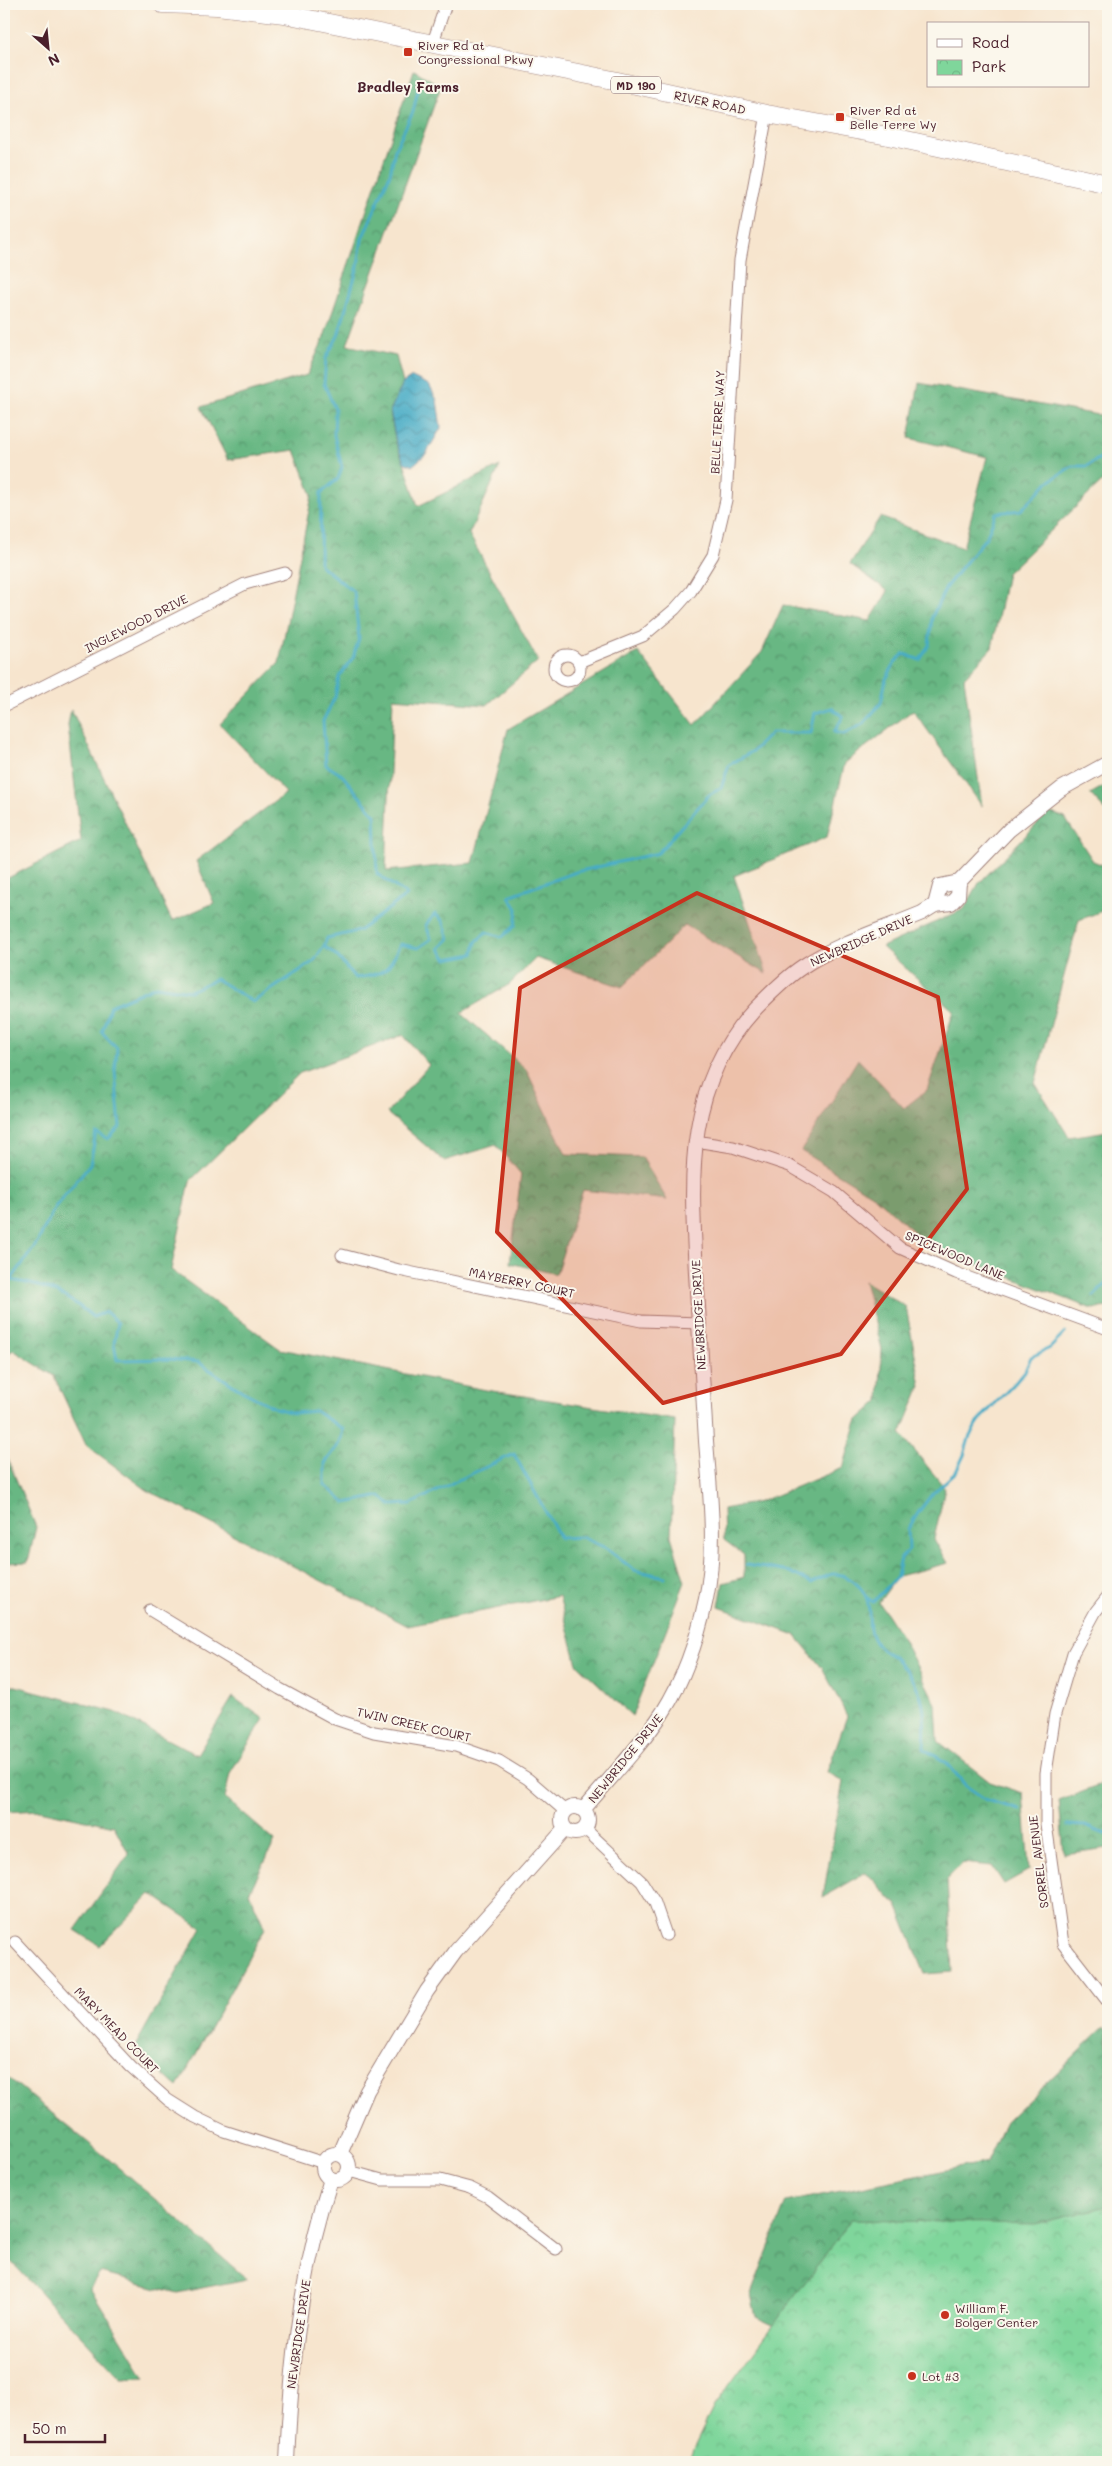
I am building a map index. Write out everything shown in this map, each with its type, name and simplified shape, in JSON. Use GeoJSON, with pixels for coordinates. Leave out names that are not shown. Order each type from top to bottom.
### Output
{"type":"FeatureCollection","features":[{"type":"Feature","properties":{"kind":"main road","name":"RIVER ROAD"},"geometry":{"type":"LineString","coordinates":[[162,4],[217,6],[284,14],[613,80],[767,114],[888,136],[1108,184]]}},
{"type":"Feature","properties":{"kind":"street"},"geometry":{"type":"LineString","coordinates":[[432,45],[446,4]]}},
{"type":"Feature","properties":{"kind":"street","name":"BELLE TERRE WAY"},"geometry":{"type":"LineString","coordinates":[[579,662],[643,636],[676,610],[691,591],[713,555],[726,500],[740,260],[767,114]]}},
{"type":"Feature","properties":{"kind":"street","name":"INGLEWOOD DRIVE"},"geometry":{"type":"LineString","coordinates":[[4,706],[245,584],[284,574]]}},
{"type":"Feature","properties":{"kind":"street","name":"NEWBRIDGE DRIVE"},"geometry":{"type":"LineString","coordinates":[[583,1810],[640,1744],[664,1710],[689,1658],[706,1599],[712,1531],[692,1199],[695,1141],[703,1099],[718,1060],[745,1021],[777,986],[803,967],[832,951],[922,913],[935,904],[954,901],[958,896],[959,882],[1009,830],[1061,789],[1108,763]]}},
{"type":"Feature","properties":{"kind":"street","name":"SPICEWOOD LANE"},"geometry":{"type":"LineString","coordinates":[[695,1141],[733,1147],[790,1166],[834,1192],[900,1248],[956,1273],[1108,1329]]}},
{"type":"Feature","properties":{"kind":"street","name":"MAYBERRY COURT"},"geometry":{"type":"LineString","coordinates":[[342,1255],[399,1270],[641,1321],[699,1323]]}},
{"type":"Feature","properties":{"kind":"street","name":"SORREL AVENUE"},"geometry":{"type":"LineString","coordinates":[[1108,1596],[1096,1611],[1073,1653],[1055,1714],[1046,1773],[1046,1824],[1063,1944],[1108,2002]]}},
{"type":"Feature","properties":{"kind":"street","name":"TWIN CREEK COURT"},"geometry":{"type":"LineString","coordinates":[[150,1610],[280,1689],[335,1719],[374,1732],[456,1746],[499,1761],[528,1779],[565,1811]]}},
{"type":"Feature","properties":{"kind":"street"},"geometry":{"type":"LineString","coordinates":[[572,1807],[583,1810],[587,1819],[584,1828],[575,1833],[565,1829],[562,1819],[565,1811],[572,1807]]}},
{"type":"Feature","properties":{"kind":"street"},"geometry":{"type":"LineString","coordinates":[[584,1828],[642,1882],[655,1903],[666,1935]]}},
{"type":"Feature","properties":{"kind":"street"},"geometry":{"type":"LineString","coordinates":[[340,2154],[367,2091],[427,1991],[456,1951],[565,1829]]}},
{"type":"Feature","properties":{"kind":"street","name":"MARY MEAD COURT"},"geometry":{"type":"LineString","coordinates":[[15,1942],[131,2067],[168,2100],[195,2117],[224,2131],[324,2163]]}},
{"type":"Feature","properties":{"kind":"street"},"geometry":{"type":"LineString","coordinates":[[332,2154],[340,2154],[349,2162],[349,2171],[340,2179],[332,2179],[326,2174],[324,2163],[332,2154]]}},
{"type":"Feature","properties":{"kind":"street"},"geometry":{"type":"LineString","coordinates":[[349,2171],[382,2180],[440,2180],[470,2188],[488,2198],[556,2249]]}},
{"type":"Feature","properties":{"kind":"street","name":"NEWBRIDGE DRIVE"},"geometry":{"type":"LineString","coordinates":[[287,2462],[290,2392],[301,2299],[320,2212],[332,2179]]}},
{"type":"Feature","properties":{"kind":"highlighted area"},"geometry":{"type":"Polygon","coordinates":[[[697,893],[938,997],[967,1189],[841,1354],[663,1403],[497,1232],[520,988],[697,893]]]}},
{"type":"Feature","properties":{"kind":"green space"},"geometry":{"type":"Polygon","coordinates":[[[414,70],[441,86],[347,345],[396,356],[403,383],[390,411],[396,443],[418,506],[500,466],[469,534],[538,661],[487,705],[393,698],[386,871],[473,863],[508,729],[638,652],[695,725],[762,652],[783,605],[870,621],[888,591],[850,564],[880,517],[963,548],[987,457],[909,438],[919,383],[1098,415],[1108,412],[1108,476],[1007,573],[992,648],[964,678],[982,806],[913,710],[845,763],[827,837],[734,876],[767,974],[685,925],[622,987],[536,958],[510,984],[461,1013],[526,1069],[566,1154],[642,1157],[667,1200],[583,1190],[556,1274],[510,1263],[521,1174],[496,1145],[444,1161],[387,1113],[429,1065],[403,1035],[300,1073],[190,1181],[171,1270],[280,1349],[486,1390],[675,1420],[671,1536],[685,1582],[632,1716],[577,1664],[559,1596],[408,1626],[147,1490],[86,1445],[54,1376],[13,1350],[4,1357],[4,880],[81,841],[68,725],[71,709],[172,921],[214,903],[196,861],[286,793],[220,724],[279,663],[312,495],[295,450],[228,460],[201,407],[307,375],[323,340],[414,70]]]}},
{"type":"Feature","properties":{"kind":"green space"},"geometry":{"type":"Polygon","coordinates":[[[1108,784],[1108,813],[1090,794],[1108,784]]]}},
{"type":"Feature","properties":{"kind":"green space"},"geometry":{"type":"Polygon","coordinates":[[[1049,812],[1065,818],[1093,861],[1108,867],[1108,913],[1102,911],[1079,920],[1035,1083],[1069,1137],[1108,1131],[1108,1307],[1092,1309],[930,1246],[875,1197],[801,1151],[858,1059],[904,1108],[927,1090],[954,1011],[882,947],[964,909],[979,883],[1049,812]]]}},
{"type":"Feature","properties":{"kind":"green space"},"geometry":{"type":"Polygon","coordinates":[[[864,1281],[906,1307],[921,1386],[901,1434],[945,1488],[934,1539],[948,1563],[898,1576],[879,1602],[903,1639],[936,1704],[938,1741],[990,1782],[1023,1793],[1029,1870],[1004,1884],[992,1866],[962,1863],[947,1879],[952,1972],[925,1974],[897,1905],[866,1872],[823,1897],[843,1781],[827,1772],[847,1716],[823,1669],[795,1635],[719,1607],[723,1583],[744,1577],[744,1555],[724,1540],[723,1509],[759,1502],[843,1468],[857,1421],[879,1401],[882,1349],[864,1281]]]}},
{"type":"Feature","properties":{"kind":"green space"},"geometry":{"type":"Polygon","coordinates":[[[4,1450],[36,1527],[28,1562],[4,1563],[4,1450]]]}},
{"type":"Feature","properties":{"kind":"green space"},"geometry":{"type":"Polygon","coordinates":[[[4,1683],[115,1712],[197,1755],[233,1697],[264,1719],[230,1773],[225,1798],[275,1841],[249,1893],[265,1928],[178,2087],[134,2048],[202,1928],[151,1894],[100,1946],[75,1930],[129,1854],[114,1826],[40,1810],[4,1812],[4,1683]]]}},
{"type":"Feature","properties":{"kind":"green space"},"geometry":{"type":"Polygon","coordinates":[[[1108,1782],[1108,1848],[1064,1854],[1059,1801],[1108,1782]]]}},
{"type":"Feature","properties":{"kind":"green space"},"geometry":{"type":"Polygon","coordinates":[[[1104,2027],[1108,2030],[1108,2272],[794,2335],[756,2317],[751,2294],[786,2202],[987,2162],[1006,2122],[1104,2027]]]}},
{"type":"Feature","properties":{"kind":"green space"},"geometry":{"type":"Polygon","coordinates":[[[4,2074],[112,2162],[247,2279],[177,2293],[100,2273],[90,2288],[145,2377],[121,2378],[4,2254],[4,2074]]]}},
{"type":"Feature","properties":{"kind":"green space","name":"William F. Bolger Center"},"geometry":{"type":"Polygon","coordinates":[[[1108,2206],[1108,2462],[687,2462],[714,2406],[851,2220],[1035,2224],[1108,2206]]]}},
{"type":"Feature","properties":{"kind":"water"},"geometry":{"type":"Polygon","coordinates":[[[412,377],[429,385],[437,400],[441,428],[426,454],[412,466],[404,462],[396,443],[390,411],[403,383],[412,377]]]}},
{"type":"Feature","properties":{"kind":"waterway"},"geometry":{"type":"LineString","coordinates":[[324,946],[327,938],[359,931],[407,895],[377,874],[375,815],[342,775],[326,765],[323,721],[335,697],[339,677],[353,658],[359,638],[354,592],[320,565],[321,493],[338,479],[342,467],[334,435],[335,409],[324,384],[326,358],[338,336],[358,266],[362,239],[390,174],[395,149],[413,112],[419,85]]}},
{"type":"Feature","properties":{"kind":"waterway"},"geometry":{"type":"LineString","coordinates":[[4,1284],[11,1280],[37,1243],[55,1207],[90,1164],[96,1133],[108,1139],[120,1127],[115,1071],[117,1048],[102,1032],[110,1006],[156,986],[190,991],[216,979],[253,1002],[314,961],[324,946],[337,956],[355,978],[373,975],[380,973],[389,966],[400,944],[418,948],[431,939],[426,925],[435,914],[443,921],[449,939],[439,948],[447,959],[473,954],[476,942],[486,932],[502,937],[515,926],[517,909],[509,896],[576,872],[658,853],[709,795],[721,788],[729,765],[753,751],[771,733],[811,733],[815,713],[832,708],[843,717],[834,732],[844,734],[863,724],[881,703],[886,679],[896,661],[904,654],[920,660],[929,645],[932,617],[946,587],[987,536],[996,513],[1021,510],[1047,483],[1072,466],[1087,466],[1108,453]]}},
{"type":"Feature","properties":{"kind":"waterway"},"geometry":{"type":"LineString","coordinates":[[11,1280],[55,1292],[74,1302],[93,1317],[106,1312],[118,1323],[114,1343],[117,1360],[170,1359],[198,1362],[242,1391],[275,1408],[294,1413],[315,1411],[343,1429],[340,1443],[325,1463],[325,1485],[345,1503],[381,1496],[390,1505],[411,1504],[514,1454],[560,1538],[581,1537],[606,1548],[634,1570],[665,1577]]}},
{"type":"Feature","properties":{"kind":"waterway"},"geometry":{"type":"LineString","coordinates":[[1094,1296],[1108,1282]]}},
{"type":"Feature","properties":{"kind":"waterway"},"geometry":{"type":"LineString","coordinates":[[866,1597],[873,1602],[897,1577],[901,1558],[909,1550],[908,1529],[933,1493],[956,1472],[970,1435],[982,1417],[1025,1371],[1031,1357],[1050,1348],[1065,1333]]}},
{"type":"Feature","properties":{"kind":"waterway"},"geometry":{"type":"LineString","coordinates":[[746,1565],[790,1572],[811,1583],[827,1576],[838,1574],[857,1584],[868,1602],[873,1639],[877,1645],[896,1659],[907,1671],[919,1691],[924,1712],[924,1749],[947,1763],[966,1786],[986,1800],[1020,1810]]}},
{"type":"Feature","properties":{"kind":"waterway"},"geometry":{"type":"LineString","coordinates":[[1067,1825],[1085,1826],[1105,1834],[1108,1833]]}},
{"type":"Feature","properties":{"kind":"place","name":"River Rd at Congressional Pkwy"},"geometry":{"type":"Point","coordinates":[408,52]}},
{"type":"Feature","properties":{"kind":"place","name":"River Rd at Belle Terre Wy"},"geometry":{"type":"Point","coordinates":[840,117]}},
{"type":"Feature","properties":{"kind":"place","name":"William F. Bolger Center"},"geometry":{"type":"Point","coordinates":[945,2315]}},
{"type":"Feature","properties":{"kind":"place","name":"Lot #3"},"geometry":{"type":"Point","coordinates":[912,2376]}},
{"type":"Feature","properties":{"kind":"district","name":"Bradley Farms"},"geometry":{"type":"Point","coordinates":[408,86]}}]}
